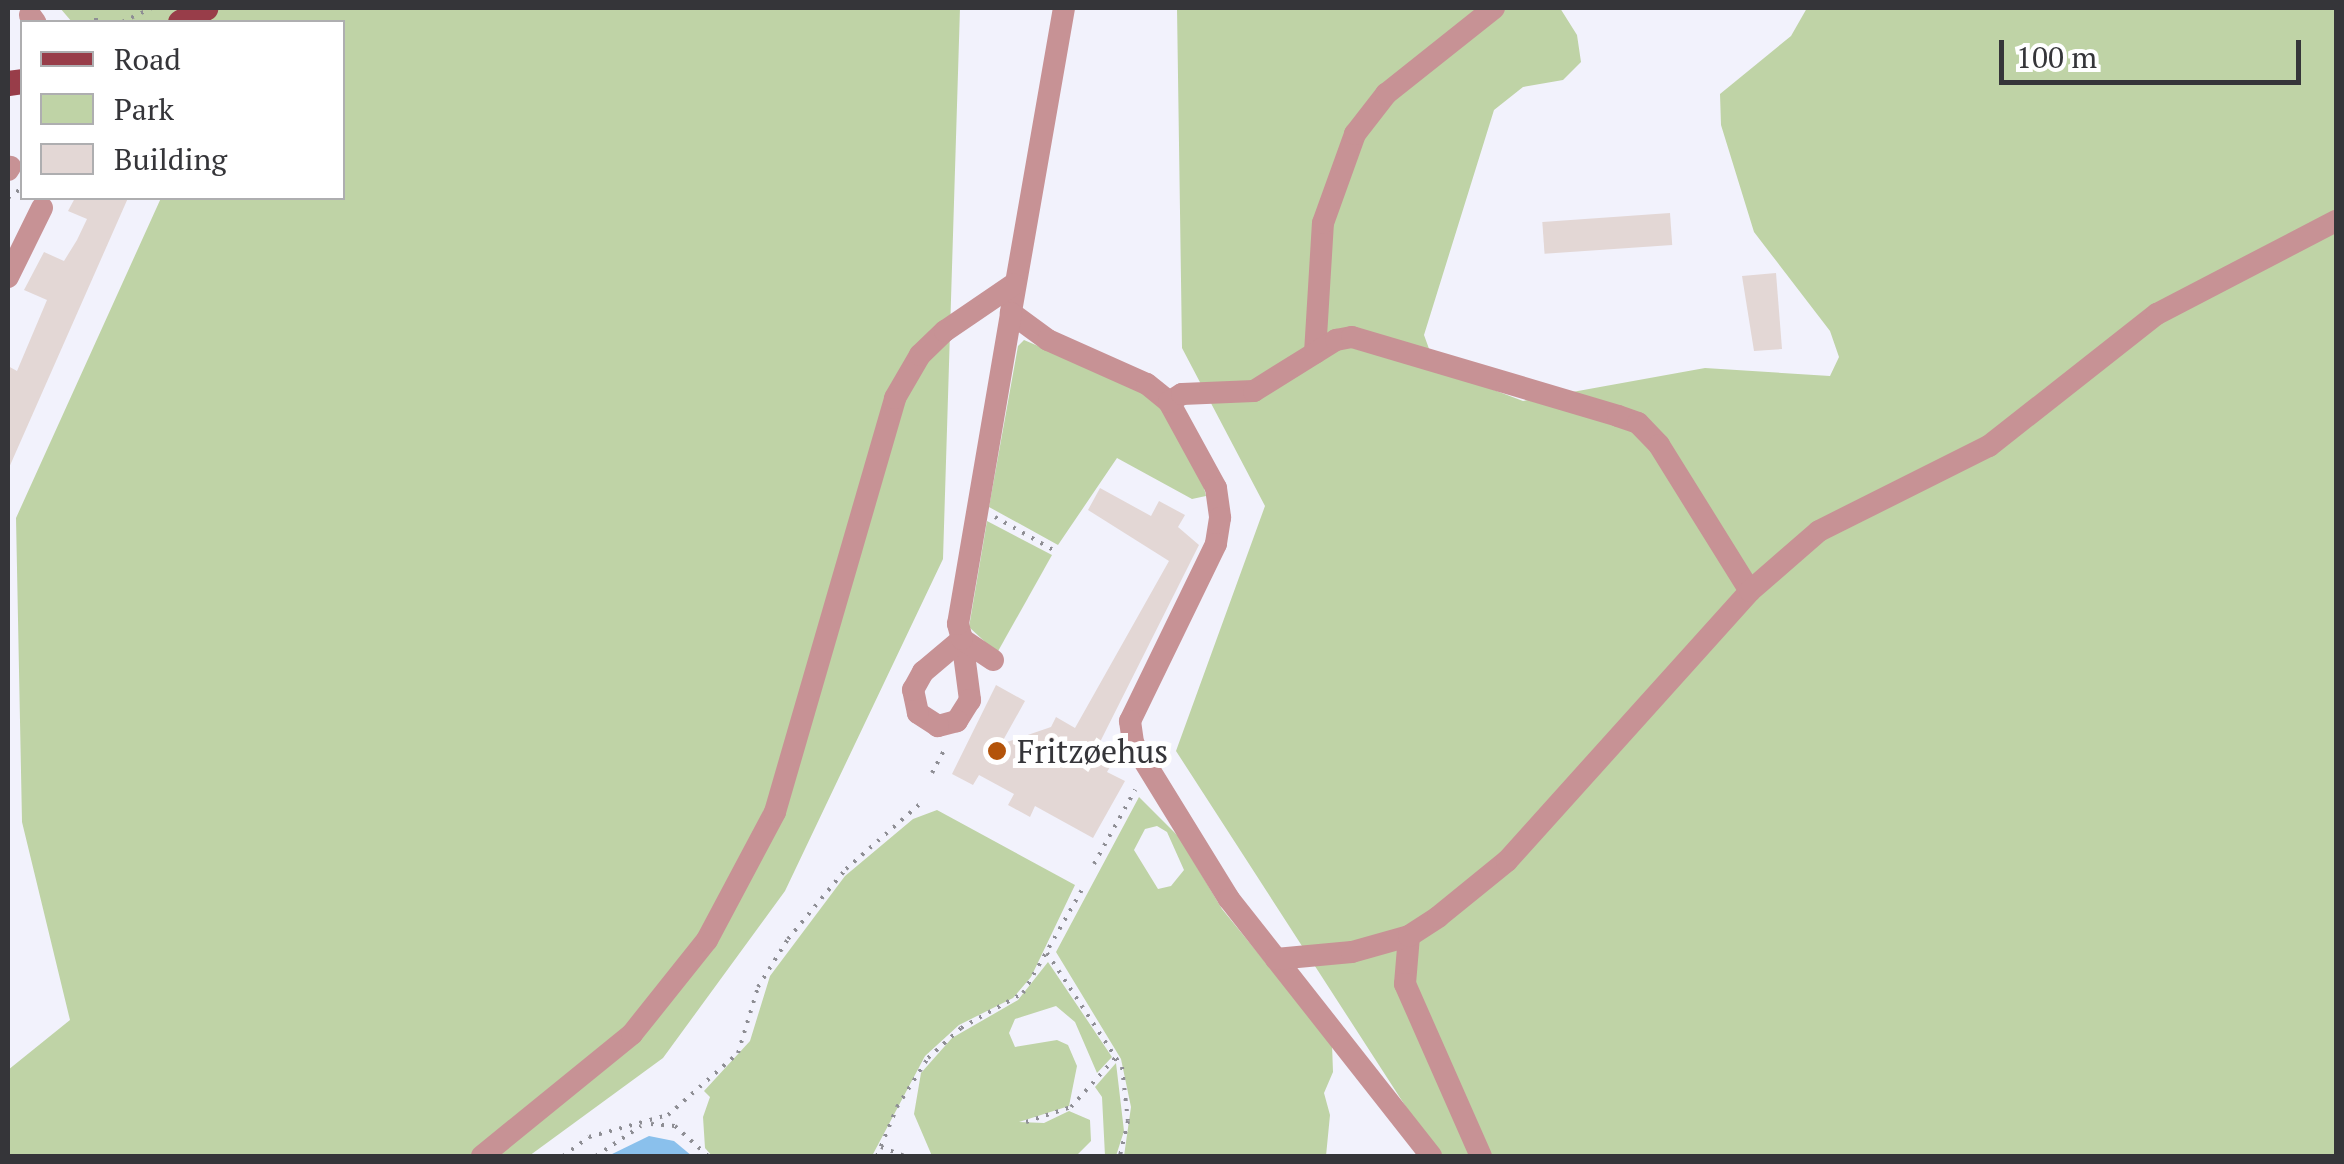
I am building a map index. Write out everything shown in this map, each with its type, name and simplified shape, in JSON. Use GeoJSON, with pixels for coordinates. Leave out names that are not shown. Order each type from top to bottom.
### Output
{"type":"FeatureCollection","features":[{"type":"Feature","properties":{"kind":"street"},"geometry":{"type":"LineString","coordinates":[[962,639],[923,672],[913,690],[922,718],[938,726],[953,723],[970,700],[962,639],[958,624],[1064,8]]}},
{"type":"Feature","properties":{"kind":"street"},"geometry":{"type":"LineString","coordinates":[[1315,354],[1323,222],[1355,134],[1386,94],[1494,8]]}},
{"type":"Feature","properties":{"kind":"street"},"geometry":{"type":"LineString","coordinates":[[8,277],[42,208]]}},
{"type":"Feature","properties":{"kind":"street"},"geometry":{"type":"LineString","coordinates":[[1276,959],[1352,952],[1409,936],[1506,861],[1750,591],[1819,531],[1989,446],[2157,314],[2336,221]]}},
{"type":"Feature","properties":{"kind":"street"},"geometry":{"type":"LineString","coordinates":[[482,1156],[632,1034],[707,940],[776,812],[895,398],[920,355],[944,331],[1014,284]]}},
{"type":"Feature","properties":{"kind":"street"},"geometry":{"type":"LineString","coordinates":[[1011,313],[1048,340],[1146,384],[1169,402],[1216,488],[1220,518],[1216,544],[1130,721],[1147,768],[1276,959],[1421,1152]]}},
{"type":"Feature","properties":{"kind":"street"},"geometry":{"type":"LineString","coordinates":[[1169,402],[1182,394],[1254,391],[1352,337],[1388,343],[1638,422],[1659,445],[1750,591]]}},
{"type":"Feature","properties":{"kind":"street"},"geometry":{"type":"LineString","coordinates":[[962,639],[993,660]]}},
{"type":"Feature","properties":{"kind":"street"},"geometry":{"type":"LineString","coordinates":[[1409,936],[1405,984],[1481,1156]]}},
{"type":"Feature","properties":{"kind":"path"},"geometry":{"type":"LineString","coordinates":[[126,20],[152,8]]}},
{"type":"Feature","properties":{"kind":"path"},"geometry":{"type":"LineString","coordinates":[[976,512],[1055,550]]}},
{"type":"Feature","properties":{"kind":"path"},"geometry":{"type":"LineString","coordinates":[[932,773],[953,723]]}},
{"type":"Feature","properties":{"kind":"path"},"geometry":{"type":"LineString","coordinates":[[1094,864],[1147,768]]}},
{"type":"Feature","properties":{"kind":"path"},"geometry":{"type":"LineString","coordinates":[[563,1156],[590,1136],[668,1115],[738,1054],[758,987],[788,939],[846,869],[923,801]]}},
{"type":"Feature","properties":{"kind":"path"},"geometry":{"type":"LineString","coordinates":[[877,1156],[928,1058],[961,1028],[1023,993],[1082,888]]}},
{"type":"Feature","properties":{"kind":"path"},"geometry":{"type":"LineString","coordinates":[[1047,953],[1117,1056],[1128,1102],[1120,1156]]}},
{"type":"Feature","properties":{"kind":"path"},"geometry":{"type":"LineString","coordinates":[[1026,1122],[1071,1107],[1117,1056]]}},
{"type":"Feature","properties":{"kind":"path"},"geometry":{"type":"LineString","coordinates":[[596,1156],[644,1124],[675,1126],[708,1156]]}},
{"type":"Feature","properties":{"kind":"path"},"geometry":{"type":"LineString","coordinates":[[881,1146],[904,1156]]}},
{"type":"Feature","properties":{"kind":"green space"},"geometry":{"type":"Polygon","coordinates":[[[60,8],[960,8],[943,559],[785,891],[663,1058],[529,1156],[8,1156],[8,1070],[70,1020],[22,822],[16,518],[160,200],[345,200],[345,20],[70,20],[60,8]]]}},
{"type":"Feature","properties":{"kind":"green space"},"geometry":{"type":"Polygon","coordinates":[[[1177,8],[1560,8],[1577,35],[1581,62],[1563,80],[1523,87],[1494,110],[1424,335],[1436,368],[1523,401],[1705,368],[1830,376],[1839,357],[1830,331],[1754,232],[1721,125],[1720,94],[1791,36],[1807,8],[2336,8],[2336,1156],[1420,1156],[1428,1141],[1176,751],[1265,506],[1182,348],[1177,8]]]}},
{"type":"Feature","properties":{"kind":"green space"},"geometry":{"type":"Polygon","coordinates":[[[1024,340],[1153,395],[1197,458],[1206,496],[1192,499],[1117,458],[1058,545],[989,507],[1018,346],[1024,340]]]}},
{"type":"Feature","properties":{"kind":"green space"},"geometry":{"type":"Polygon","coordinates":[[[987,521],[1052,555],[997,653],[969,627],[987,521]]]}},
{"type":"Feature","properties":{"kind":"green space"},"geometry":{"type":"Polygon","coordinates":[[[1139,797],[1179,837],[1222,909],[1332,1044],[1333,1072],[1324,1093],[1330,1115],[1326,1156],[1124,1156],[1131,1107],[1121,1059],[1056,952],[1139,797]],[[1157,826],[1145,829],[1134,850],[1158,889],[1171,886],[1184,870],[1167,832],[1157,826]]]}},
{"type":"Feature","properties":{"kind":"green space"},"geometry":{"type":"Polygon","coordinates":[[[937,810],[1075,885],[1031,977],[1013,998],[959,1025],[925,1056],[872,1156],[712,1156],[705,1148],[703,1117],[710,1097],[704,1091],[750,1041],[770,976],[845,876],[913,819],[937,810]]]}},
{"type":"Feature","properties":{"kind":"green space"},"geometry":{"type":"Polygon","coordinates":[[[1048,962],[1112,1057],[1097,1073],[1075,1022],[1056,1006],[1015,1019],[1009,1033],[1015,1047],[1057,1040],[1068,1045],[1077,1066],[1069,1106],[1019,1122],[1044,1123],[1069,1111],[1090,1120],[1091,1141],[1076,1156],[932,1156],[914,1114],[921,1073],[952,1038],[1018,1000],[1048,962]]]}},
{"type":"Feature","properties":{"kind":"green space"},"geometry":{"type":"Polygon","coordinates":[[[1116,1063],[1124,1131],[1116,1156],[1105,1156],[1102,1097],[1095,1087],[1116,1063]]]}},
{"type":"Feature","properties":{"kind":"water"},"geometry":{"type":"Polygon","coordinates":[[[649,1136],[674,1141],[692,1156],[608,1156],[649,1136]]]}},
{"type":"Feature","properties":{"kind":"building"},"geometry":{"type":"Polygon","coordinates":[[[74,200],[127,200],[8,470],[8,366],[17,371],[47,300],[24,290],[44,252],[64,261],[77,240],[87,219],[68,211],[74,200]]]}},
{"type":"Feature","properties":{"kind":"building"},"geometry":{"type":"Polygon","coordinates":[[[1670,213],[1672,245],[1545,254],[1542,222],[1670,213]]]}},
{"type":"Feature","properties":{"kind":"building"},"geometry":{"type":"Polygon","coordinates":[[[1776,273],[1782,349],[1754,351],[1742,276],[1776,273]]]}},
{"type":"Feature","properties":{"kind":"building","name":"Fritzøehus"},"geometry":{"type":"Polygon","coordinates":[[[1100,488],[1151,516],[1159,501],[1185,515],[1178,527],[1199,545],[1097,748],[1115,758],[1107,772],[1125,781],[1093,838],[1035,806],[1030,817],[1008,805],[1014,794],[979,775],[973,785],[952,774],[996,685],[1025,701],[1001,744],[1051,727],[1056,717],[1075,728],[1169,561],[1088,510],[1100,488]]]}},
{"type":"Feature","properties":{"kind":"place","name":"Fritzøehus"},"geometry":{"type":"Point","coordinates":[997,751]}}]}
